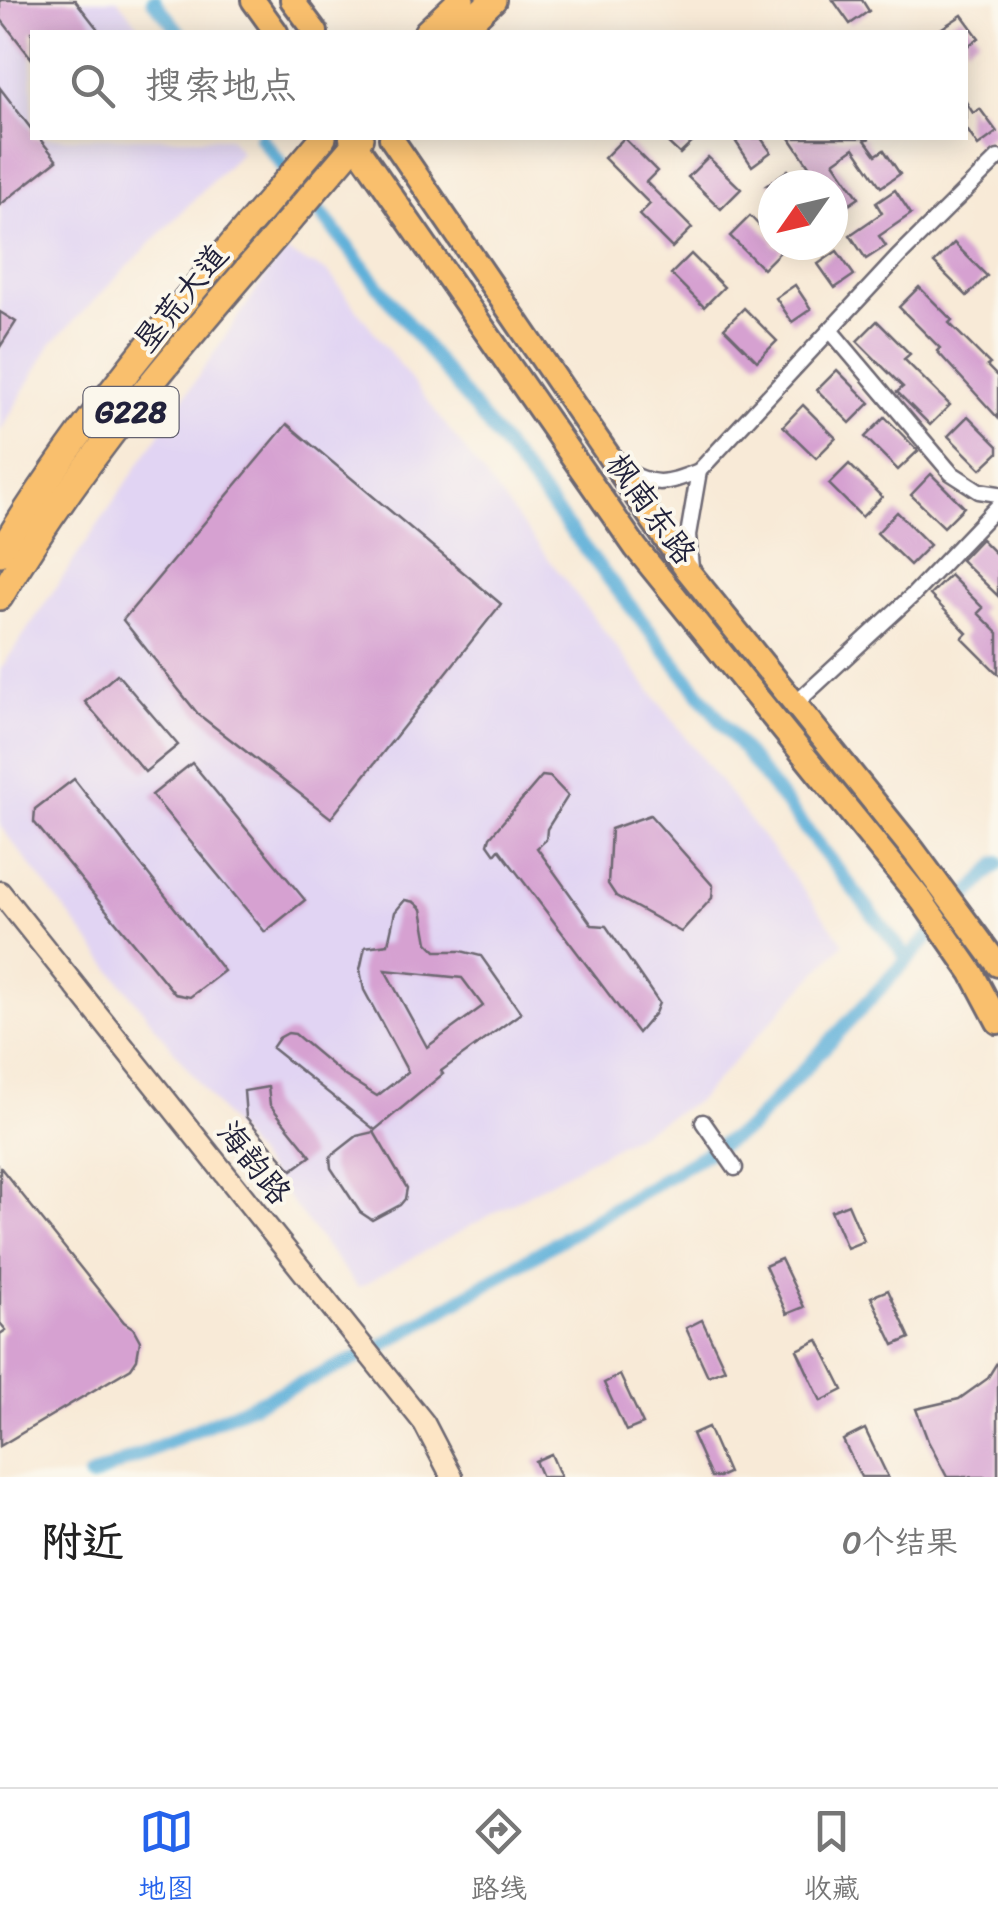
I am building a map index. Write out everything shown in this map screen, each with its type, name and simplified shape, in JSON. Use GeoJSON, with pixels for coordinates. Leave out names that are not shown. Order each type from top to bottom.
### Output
{"type":"FeatureCollection","features":[{"type":"Feature","properties":{"kind":"highway"},"geometry":{"type":"LineString","coordinates":[[429,30],[461,0]]}},
{"type":"Feature","properties":{"kind":"highway"},"geometry":{"type":"LineString","coordinates":[[461,30],[493,0]]}},
{"type":"Feature","properties":{"kind":"highway","name":"垦荒大道"},"geometry":{"type":"LineString","coordinates":[[0,553],[24,512],[140,354],[320,140]]}},
{"type":"Feature","properties":{"kind":"highway","name":"垦荒大道"},"geometry":{"type":"LineString","coordinates":[[0,597],[44,526],[158,377],[355,140]]}},
{"type":"Feature","properties":{"kind":"main road"},"geometry":{"type":"LineString","coordinates":[[253,0],[275,30]]}},
{"type":"Feature","properties":{"kind":"main road"},"geometry":{"type":"LineString","coordinates":[[292,0],[314,30]]}},
{"type":"Feature","properties":{"kind":"main road","name":"枫南东路"},"geometry":{"type":"LineString","coordinates":[[355,140],[636,548],[931,893]]}},
{"type":"Feature","properties":{"kind":"main road","name":"枫南东路"},"geometry":{"type":"LineString","coordinates":[[392,140],[692,578],[795,704],[931,893]]}},
{"type":"Feature","properties":{"kind":"main road","name":"海韵路"},"geometry":{"type":"LineString","coordinates":[[0,892],[424,1424],[452,1477]]}},
{"type":"Feature","properties":{"kind":"main road"},"geometry":{"type":"LineString","coordinates":[[931,893],[973,930],[998,965]]}},
{"type":"Feature","properties":{"kind":"main road"},"geometry":{"type":"LineString","coordinates":[[931,893],[956,950],[998,1022]]}},
{"type":"Feature","properties":{"kind":"street"},"geometry":{"type":"LineString","coordinates":[[610,462],[648,483],[699,471],[998,158]]}},
{"type":"Feature","properties":{"kind":"street"},"geometry":{"type":"LineString","coordinates":[[830,330],[951,473],[979,491],[998,494]]}},
{"type":"Feature","properties":{"kind":"street"},"geometry":{"type":"LineString","coordinates":[[692,578],[688,535],[699,471]]}},
{"type":"Feature","properties":{"kind":"street"},"geometry":{"type":"LineString","coordinates":[[795,704],[913,595],[998,506]]}},
{"type":"Feature","properties":{"kind":"street"},"geometry":{"type":"LineString","coordinates":[[703,1122],[735,1168]]}},
{"type":"Feature","properties":{"kind":"shaded area"},"geometry":{"type":"Polygon","coordinates":[[[0,0],[118,0],[142,30],[30,30],[30,140],[231,140],[241,152],[51,344],[0,432],[0,0]]]}},
{"type":"Feature","properties":{"kind":"shaded area"},"geometry":{"type":"Polygon","coordinates":[[[283,251],[328,272],[844,943],[697,1101],[358,1288],[0,826],[0,670],[283,251]]]}},
{"type":"Feature","properties":{"kind":"building"},"geometry":{"type":"Polygon","coordinates":[[[0,0],[75,0],[98,30],[30,30],[30,56],[0,18],[0,0]]]}},
{"type":"Feature","properties":{"kind":"building"},"geometry":{"type":"Polygon","coordinates":[[[833,0],[862,0],[869,11],[850,24],[833,0]]]}},
{"type":"Feature","properties":{"kind":"building"},"geometry":{"type":"Polygon","coordinates":[[[962,15],[979,38],[968,46],[968,30],[939,30],[962,15]]]}},
{"type":"Feature","properties":{"kind":"building"},"geometry":{"type":"Polygon","coordinates":[[[0,88],[30,127],[30,140],[41,140],[57,160],[0,205],[0,88]]]}},
{"type":"Feature","properties":{"kind":"building"},"geometry":{"type":"Polygon","coordinates":[[[968,105],[973,113],[980,109],[997,132],[978,146],[968,131],[968,105]]]}},
{"type":"Feature","properties":{"kind":"building"},"geometry":{"type":"Polygon","coordinates":[[[626,140],[657,171],[646,182],[692,228],[672,248],[639,215],[650,204],[604,158],[626,140]]]}},
{"type":"Feature","properties":{"kind":"building"},"geometry":{"type":"Polygon","coordinates":[[[665,140],[695,140],[680,154],[665,140]]]}},
{"type":"Feature","properties":{"kind":"building"},"geometry":{"type":"Polygon","coordinates":[[[762,140],[771,152],[752,166],[736,142],[762,140]]]}},
{"type":"Feature","properties":{"kind":"building"},"geometry":{"type":"Polygon","coordinates":[[[791,140],[865,140],[876,155],[884,150],[900,174],[881,187],[854,148],[834,162],[840,170],[812,170],[791,140]]]}},
{"type":"Feature","properties":{"kind":"building"},"geometry":{"type":"Polygon","coordinates":[[[708,157],[741,189],[721,209],[688,177],[708,157]]]}},
{"type":"Feature","properties":{"kind":"building"},"geometry":{"type":"Polygon","coordinates":[[[848,182],[859,198],[848,206],[848,182]]]}},
{"type":"Feature","properties":{"kind":"building"},"geometry":{"type":"Polygon","coordinates":[[[895,190],[911,214],[879,236],[886,246],[866,259],[850,235],[882,213],[876,203],[895,190]]]}},
{"type":"Feature","properties":{"kind":"building"},"geometry":{"type":"Polygon","coordinates":[[[750,216],[758,224],[758,260],[772,260],[763,269],[730,236],[750,216]]]}},
{"type":"Feature","properties":{"kind":"building"},"geometry":{"type":"Polygon","coordinates":[[[954,243],[987,276],[967,296],[934,263],[954,243]]]}},
{"type":"Feature","properties":{"kind":"building"},"geometry":{"type":"Polygon","coordinates":[[[691,254],[724,287],[704,307],[671,274],[691,254]]]}},
{"type":"Feature","properties":{"kind":"building"},"geometry":{"type":"Polygon","coordinates":[[[824,260],[843,260],[854,275],[835,288],[818,264],[824,260]]]}},
{"type":"Feature","properties":{"kind":"building"},"geometry":{"type":"Polygon","coordinates":[[[795,285],[811,309],[792,322],[776,298],[795,285]]]}},
{"type":"Feature","properties":{"kind":"building"},"geometry":{"type":"Polygon","coordinates":[[[919,287],[952,320],[949,323],[998,377],[998,418],[937,351],[940,348],[899,307],[919,287]]]}},
{"type":"Feature","properties":{"kind":"building"},"geometry":{"type":"Polygon","coordinates":[[[744,308],[777,341],[757,361],[724,328],[744,308]]]}},
{"type":"Feature","properties":{"kind":"building"},"geometry":{"type":"Polygon","coordinates":[[[0,312],[16,322],[0,347],[0,312]]]}},
{"type":"Feature","properties":{"kind":"building"},"geometry":{"type":"Polygon","coordinates":[[[877,321],[910,354],[904,359],[950,405],[930,425],[897,392],[903,387],[857,341],[877,321]]]}},
{"type":"Feature","properties":{"kind":"building"},"geometry":{"type":"Polygon","coordinates":[[[837,370],[870,403],[850,423],[817,390],[837,370]]]}},
{"type":"Feature","properties":{"kind":"building"},"geometry":{"type":"Polygon","coordinates":[[[803,405],[836,438],[816,458],[783,426],[803,405]]]}},
{"type":"Feature","properties":{"kind":"building"},"geometry":{"type":"Polygon","coordinates":[[[968,416],[998,446],[998,453],[981,469],[948,436],[968,416]]]}},
{"type":"Feature","properties":{"kind":"building"},"geometry":{"type":"Polygon","coordinates":[[[885,417],[918,451],[898,470],[865,437],[885,417]]]}},
{"type":"Feature","properties":{"kind":"building"},"geometry":{"type":"Polygon","coordinates":[[[287,424],[501,604],[331,818],[198,714],[123,620],[287,424]]]}},
{"type":"Feature","properties":{"kind":"building"},"geometry":{"type":"Polygon","coordinates":[[[849,464],[882,497],[862,517],[829,484],[849,464]]]}},
{"type":"Feature","properties":{"kind":"building"},"geometry":{"type":"Polygon","coordinates":[[[931,474],[964,507],[944,527],[911,495],[931,474]]]}},
{"type":"Feature","properties":{"kind":"building"},"geometry":{"type":"Polygon","coordinates":[[[897,512],[930,545],[910,565],[877,533],[897,512]]]}},
{"type":"Feature","properties":{"kind":"building"},"geometry":{"type":"Polygon","coordinates":[[[981,539],[998,556],[998,596],[961,560],[981,539]]]}},
{"type":"Feature","properties":{"kind":"building"},"geometry":{"type":"Polygon","coordinates":[[[950,575],[983,608],[978,613],[998,633],[998,674],[962,638],[967,633],[930,595],[950,575]]]}},
{"type":"Feature","properties":{"kind":"building"},"geometry":{"type":"Polygon","coordinates":[[[117,674],[178,745],[145,772],[85,702],[117,674]]]}},
{"type":"Feature","properties":{"kind":"building"},"geometry":{"type":"Polygon","coordinates":[[[192,763],[305,900],[265,932],[152,795],[192,763]]]}},
{"type":"Feature","properties":{"kind":"building"},"geometry":{"type":"Polygon","coordinates":[[[542,776],[550,777],[568,796],[547,829],[546,840],[537,848],[592,925],[606,926],[659,1003],[638,1033],[499,849],[495,854],[488,844],[542,776]]]}},
{"type":"Feature","properties":{"kind":"building"},"geometry":{"type":"Polygon","coordinates":[[[74,779],[224,971],[190,997],[175,994],[34,822],[35,809],[74,779]]]}},
{"type":"Feature","properties":{"kind":"building"},"geometry":{"type":"Polygon","coordinates":[[[650,815],[713,886],[712,898],[681,932],[616,896],[608,884],[611,829],[650,815]]]}},
{"type":"Feature","properties":{"kind":"building"},"geometry":{"type":"Polygon","coordinates":[[[405,900],[414,902],[422,909],[428,943],[436,951],[481,956],[521,1013],[441,1071],[443,1074],[375,1130],[272,1048],[279,1038],[295,1034],[345,1076],[377,1096],[408,1072],[364,990],[360,970],[365,947],[388,944],[395,912],[405,900]],[[385,970],[427,1047],[483,1006],[462,978],[385,970]]]}},
{"type":"Feature","properties":{"kind":"building"},"geometry":{"type":"Polygon","coordinates":[[[268,1087],[270,1105],[311,1156],[292,1170],[246,1117],[244,1091],[268,1087]]]}},
{"type":"Feature","properties":{"kind":"building"},"geometry":{"type":"Polygon","coordinates":[[[374,1132],[407,1188],[400,1205],[372,1220],[360,1212],[331,1168],[330,1157],[357,1136],[374,1132]]]}},
{"type":"Feature","properties":{"kind":"building"},"geometry":{"type":"Polygon","coordinates":[[[0,1167],[140,1341],[131,1368],[0,1446],[0,1334],[6,1330],[0,1323],[0,1167]]]}},
{"type":"Feature","properties":{"kind":"building"},"geometry":{"type":"Polygon","coordinates":[[[848,1204],[864,1241],[847,1248],[831,1211],[848,1204]]]}},
{"type":"Feature","properties":{"kind":"building"},"geometry":{"type":"Polygon","coordinates":[[[781,1259],[804,1307],[787,1314],[765,1266],[781,1259]]]}},
{"type":"Feature","properties":{"kind":"building"},"geometry":{"type":"Polygon","coordinates":[[[888,1290],[910,1338],[894,1345],[871,1297],[888,1290]]]}},
{"type":"Feature","properties":{"kind":"building"},"geometry":{"type":"Polygon","coordinates":[[[702,1320],[725,1369],[708,1376],[686,1328],[702,1320]]]}},
{"type":"Feature","properties":{"kind":"building"},"geometry":{"type":"Polygon","coordinates":[[[818,1340],[843,1390],[821,1401],[797,1350],[818,1340]]]}},
{"type":"Feature","properties":{"kind":"building"},"geometry":{"type":"Polygon","coordinates":[[[998,1361],[998,1477],[947,1477],[916,1409],[959,1399],[987,1379],[998,1361]]]}},
{"type":"Feature","properties":{"kind":"building"},"geometry":{"type":"Polygon","coordinates":[[[620,1375],[643,1424],[626,1431],[604,1383],[620,1375]]]}},
{"type":"Feature","properties":{"kind":"building"},"geometry":{"type":"Polygon","coordinates":[[[708,1427],[728,1473],[719,1477],[711,1477],[692,1434],[708,1427]]]}},
{"type":"Feature","properties":{"kind":"building"},"geometry":{"type":"Polygon","coordinates":[[[865,1429],[888,1477],[861,1477],[843,1440],[865,1429]]]}},
{"type":"Feature","properties":{"kind":"building"},"geometry":{"type":"Polygon","coordinates":[[[551,1454],[561,1477],[542,1477],[535,1461],[551,1454]]]}},
{"type":"Feature","properties":{"kind":"waterway"},"geometry":{"type":"LineString","coordinates":[[153,0],[177,30]]}},
{"type":"Feature","properties":{"kind":"waterway"},"geometry":{"type":"LineString","coordinates":[[263,140],[292,177]]}},
{"type":"Feature","properties":{"kind":"waterway"},"geometry":{"type":"LineString","coordinates":[[305,193],[908,959]]}},
{"type":"Feature","properties":{"kind":"waterway"},"geometry":{"type":"LineString","coordinates":[[90,1477],[371,1352],[749,1128],[998,863]]}}]}
